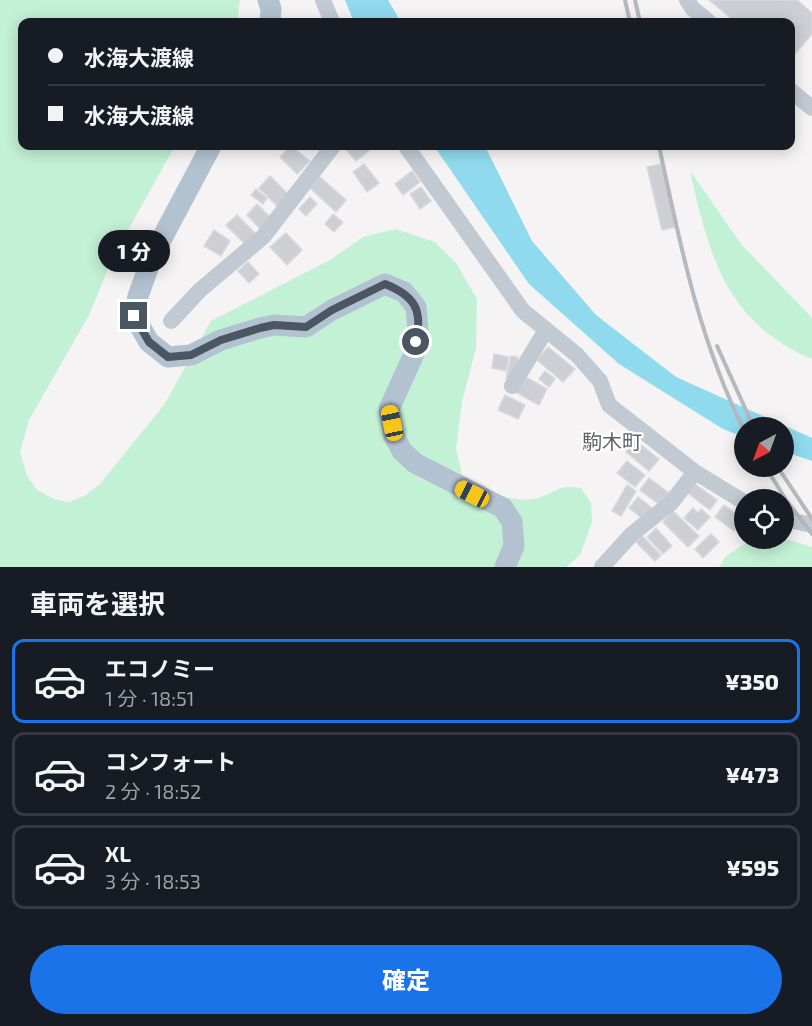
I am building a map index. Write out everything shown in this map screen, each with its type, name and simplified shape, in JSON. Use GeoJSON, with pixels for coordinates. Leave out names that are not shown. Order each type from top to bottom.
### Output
{"type":"FeatureCollection","features":[{"type":"Feature","properties":{"kind":"main road"},"geometry":{"type":"LineString","coordinates":[[268,0],[272,9],[271,18]]}},
{"type":"Feature","properties":{"kind":"main road"},"geometry":{"type":"LineString","coordinates":[[209,150],[153,255],[138,296],[134,316],[149,342],[168,357],[191,355],[221,340],[260,328],[274,325],[306,327],[332,310],[385,284],[405,292],[416,307],[418,330],[414,354],[389,409],[394,436],[402,451],[414,463],[503,508],[513,522],[514,546],[505,567]]}},
{"type":"Feature","properties":{"kind":"street"},"geometry":{"type":"LineString","coordinates":[[323,0],[330,18]]}},
{"type":"Feature","properties":{"kind":"street"},"geometry":{"type":"LineString","coordinates":[[687,0],[693,9],[704,18]]}},
{"type":"Feature","properties":{"kind":"street"},"geometry":{"type":"LineString","coordinates":[[795,94],[812,108]]}},
{"type":"Feature","properties":{"kind":"street"},"geometry":{"type":"LineString","coordinates":[[171,321],[200,290],[263,237],[330,150]]}},
{"type":"Feature","properties":{"kind":"street"},"geometry":{"type":"LineString","coordinates":[[409,150],[523,311],[577,355],[600,381],[609,405],[694,472],[734,496]]}},
{"type":"Feature","properties":{"kind":"street"},"geometry":{"type":"LineString","coordinates":[[512,386],[546,330]]}},
{"type":"Feature","properties":{"kind":"street"},"geometry":{"type":"LineString","coordinates":[[602,567],[633,534],[671,503],[694,472]]}},
{"type":"Feature","properties":{"kind":"street"},"geometry":{"type":"LineString","coordinates":[[794,521],[812,525]]}},
{"type":"Feature","properties":{"kind":"green space"},"geometry":{"type":"Polygon","coordinates":[[[0,0],[240,0],[238,18],[18,18],[18,150],[173,150],[113,257],[89,315],[29,420],[20,452],[27,476],[37,490],[54,499],[69,502],[86,495],[100,484],[164,405],[211,321],[330,260],[363,237],[396,229],[435,242],[456,263],[477,299],[476,348],[462,402],[456,449],[463,478],[500,495],[521,500],[541,497],[563,488],[581,488],[591,503],[592,522],[580,555],[566,567],[0,567],[0,0]]]}},
{"type":"Feature","properties":{"kind":"green space"},"geometry":{"type":"Polygon","coordinates":[[[690,171],[742,245],[812,318],[812,359],[783,344],[759,326],[741,306],[726,283],[705,231],[690,171]]]}},
{"type":"Feature","properties":{"kind":"green space"},"geometry":{"type":"Polygon","coordinates":[[[794,541],[812,547],[812,567],[719,567],[726,556],[737,549],[794,549],[794,541]]]}},
{"type":"Feature","properties":{"kind":"water"},"geometry":{"type":"Polygon","coordinates":[[[345,0],[388,0],[399,18],[352,18],[345,0]]]}},
{"type":"Feature","properties":{"kind":"water"},"geometry":{"type":"Polygon","coordinates":[[[437,150],[487,150],[532,241],[596,315],[676,377],[765,417],[734,417],[734,433],[723,429],[619,364],[529,284],[437,150]]]}},
{"type":"Feature","properties":{"kind":"water"},"geometry":{"type":"Polygon","coordinates":[[[794,430],[812,438],[812,461],[794,455],[794,430]]]}},
{"type":"Feature","properties":{"kind":"building"},"geometry":{"type":"Polygon","coordinates":[[[709,0],[797,0],[812,13],[812,34],[795,54],[795,18],[731,18],[709,0]]]}},
{"type":"Feature","properties":{"kind":"building"},"geometry":{"type":"Polygon","coordinates":[[[287,150],[296,150],[310,161],[297,174],[280,157],[287,150]]]}},
{"type":"Feature","properties":{"kind":"building"},"geometry":{"type":"Polygon","coordinates":[[[347,150],[370,150],[356,161],[347,150]]]}},
{"type":"Feature","properties":{"kind":"building"},"geometry":{"type":"Polygon","coordinates":[[[364,164],[379,183],[367,192],[353,172],[364,164]]]}},
{"type":"Feature","properties":{"kind":"building"},"geometry":{"type":"Polygon","coordinates":[[[661,164],[676,227],[662,230],[647,167],[661,164]]]}},
{"type":"Feature","properties":{"kind":"building"},"geometry":{"type":"Polygon","coordinates":[[[412,171],[420,182],[403,195],[395,184],[412,171]]]}},
{"type":"Feature","properties":{"kind":"building"},"geometry":{"type":"Polygon","coordinates":[[[270,176],[288,194],[277,206],[259,188],[270,176]]]}},
{"type":"Feature","properties":{"kind":"building"},"geometry":{"type":"Polygon","coordinates":[[[320,177],[346,200],[336,212],[310,188],[320,177]]]}},
{"type":"Feature","properties":{"kind":"building"},"geometry":{"type":"Polygon","coordinates":[[[421,187],[431,201],[420,209],[410,194],[421,187]]]}},
{"type":"Feature","properties":{"kind":"building"},"geometry":{"type":"Polygon","coordinates":[[[256,189],[267,198],[263,204],[251,195],[256,189]]]}},
{"type":"Feature","properties":{"kind":"building"},"geometry":{"type":"Polygon","coordinates":[[[310,197],[317,204],[306,216],[299,209],[310,197]]]}},
{"type":"Feature","properties":{"kind":"building"},"geometry":{"type":"Polygon","coordinates":[[[257,204],[272,219],[261,230],[247,215],[257,204]]]}},
{"type":"Feature","properties":{"kind":"building"},"geometry":{"type":"Polygon","coordinates":[[[333,214],[343,222],[334,232],[325,224],[333,214]]]}},
{"type":"Feature","properties":{"kind":"building"},"geometry":{"type":"Polygon","coordinates":[[[237,215],[257,235],[245,244],[226,225],[237,215]]]}},
{"type":"Feature","properties":{"kind":"building"},"geometry":{"type":"Polygon","coordinates":[[[214,230],[230,241],[221,256],[204,246],[214,230]]]}},
{"type":"Feature","properties":{"kind":"building"},"geometry":{"type":"Polygon","coordinates":[[[286,233],[302,250],[287,265],[270,247],[286,233]]]}},
{"type":"Feature","properties":{"kind":"building"},"geometry":{"type":"Polygon","coordinates":[[[248,262],[259,274],[249,283],[238,271],[248,262]]]}},
{"type":"Feature","properties":{"kind":"building"},"geometry":{"type":"Polygon","coordinates":[[[548,347],[575,369],[563,382],[537,360],[548,347]]]}},
{"type":"Feature","properties":{"kind":"building"},"geometry":{"type":"Polygon","coordinates":[[[494,354],[509,357],[506,371],[492,368],[494,354]]]}},
{"type":"Feature","properties":{"kind":"building"},"geometry":{"type":"Polygon","coordinates":[[[511,356],[518,357],[513,381],[506,379],[511,356]]]}},
{"type":"Feature","properties":{"kind":"building"},"geometry":{"type":"Polygon","coordinates":[[[545,371],[555,379],[549,387],[539,379],[545,371]]]}},
{"type":"Feature","properties":{"kind":"building"},"geometry":{"type":"Polygon","coordinates":[[[524,376],[547,389],[539,405],[515,392],[524,376]]]}},
{"type":"Feature","properties":{"kind":"building"},"geometry":{"type":"Polygon","coordinates":[[[505,395],[525,405],[518,419],[498,410],[505,395]]]}},
{"type":"Feature","properties":{"kind":"building"},"geometry":{"type":"Polygon","coordinates":[[[635,440],[659,459],[649,471],[626,452],[635,440]]]}},
{"type":"Feature","properties":{"kind":"building"},"geometry":{"type":"Polygon","coordinates":[[[627,461],[645,475],[635,487],[617,473],[627,461]]]}},
{"type":"Feature","properties":{"kind":"building"},"geometry":{"type":"Polygon","coordinates":[[[649,478],[669,493],[660,505],[640,490],[649,478]]]}},
{"type":"Feature","properties":{"kind":"building"},"geometry":{"type":"Polygon","coordinates":[[[695,484],[717,500],[710,510],[688,493],[695,484]]]}},
{"type":"Feature","properties":{"kind":"building"},"geometry":{"type":"Polygon","coordinates":[[[627,485],[636,491],[621,516],[612,511],[627,485]]]}},
{"type":"Feature","properties":{"kind":"building"},"geometry":{"type":"Polygon","coordinates":[[[638,497],[652,508],[643,519],[629,508],[638,497]]]}},
{"type":"Feature","properties":{"kind":"building"},"geometry":{"type":"Polygon","coordinates":[[[724,505],[734,512],[734,531],[715,517],[724,505]]]}},
{"type":"Feature","properties":{"kind":"building"},"geometry":{"type":"Polygon","coordinates":[[[693,508],[698,513],[701,509],[710,517],[698,530],[684,518],[693,508]]]}},
{"type":"Feature","properties":{"kind":"building"},"geometry":{"type":"Polygon","coordinates":[[[673,511],[699,536],[688,547],[663,522],[673,511]]]}},
{"type":"Feature","properties":{"kind":"building"},"geometry":{"type":"Polygon","coordinates":[[[656,528],[672,546],[663,554],[647,537],[656,528]]]}},
{"type":"Feature","properties":{"kind":"building"},"geometry":{"type":"Polygon","coordinates":[[[711,534],[719,542],[703,558],[695,549],[711,534]]]}},
{"type":"Feature","properties":{"kind":"building"},"geometry":{"type":"Polygon","coordinates":[[[642,536],[661,555],[655,561],[636,542],[642,536]]]}},
{"type":"Feature","properties":{"kind":"railway"},"geometry":{"type":"LineString","coordinates":[[625,0],[629,18]]}},
{"type":"Feature","properties":{"kind":"railway"},"geometry":{"type":"LineString","coordinates":[[635,0],[639,18]]}},
{"type":"Feature","properties":{"kind":"railway"},"geometry":{"type":"LineString","coordinates":[[660,150],[692,291],[715,361],[738,417]]}},
{"type":"Feature","properties":{"kind":"railway"},"geometry":{"type":"LineString","coordinates":[[717,346],[749,417]]}},
{"type":"Feature","properties":{"kind":"railway"},"geometry":{"type":"LineString","coordinates":[[772,477],[812,534]]}},
{"type":"Feature","properties":{"kind":"railway"},"geometry":{"type":"LineString","coordinates":[[784,477],[812,519]]}},
{"type":"Feature","properties":{"kind":"district","name":"駒木町"},"geometry":{"type":"Point","coordinates":[612,441]}},
{"type":"Feature","properties":{"kind":"route"},"geometry":{"type":"LineString","coordinates":[[134,316],[149,342],[168,357],[191,355],[221,340],[260,328],[274,325],[306,327],[332,310],[385,284],[405,292],[416,307],[418,330],[416,342]]}}]}
